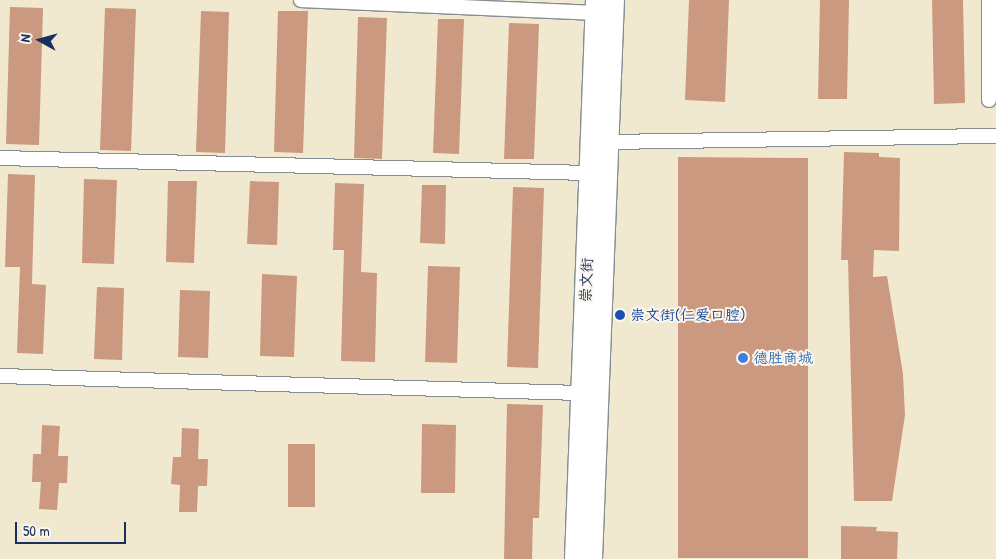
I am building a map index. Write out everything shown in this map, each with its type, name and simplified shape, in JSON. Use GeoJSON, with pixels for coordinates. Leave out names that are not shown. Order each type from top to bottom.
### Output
{"type":"FeatureCollection","features":[{"type":"Feature","properties":{"kind":"street"},"geometry":{"type":"LineString","coordinates":[[301,0],[596,6]]}},
{"type":"Feature","properties":{"kind":"street","name":"崇文街"},"geometry":{"type":"LineString","coordinates":[[592,559],[614,0]]}},
{"type":"Feature","properties":{"kind":"street"},"geometry":{"type":"LineString","coordinates":[[989,0],[989,100]]}},
{"type":"Feature","properties":{"kind":"street","name":"崇文街"},"geometry":{"type":"LineString","coordinates":[[575,559],[596,6]]}},
{"type":"Feature","properties":{"kind":"street"},"geometry":{"type":"LineString","coordinates":[[608,142],[996,136]]}},
{"type":"Feature","properties":{"kind":"street"},"geometry":{"type":"LineString","coordinates":[[0,158],[590,173]]}},
{"type":"Feature","properties":{"kind":"street"},"geometry":{"type":"LineString","coordinates":[[0,376],[581,393]]}},
{"type":"Feature","properties":{"kind":"building"},"geometry":{"type":"Polygon","coordinates":[[[689,0],[729,0],[725,102],[685,100],[689,0]]]}},
{"type":"Feature","properties":{"kind":"building"},"geometry":{"type":"Polygon","coordinates":[[[820,0],[849,0],[847,99],[818,99],[820,0]]]}},
{"type":"Feature","properties":{"kind":"building"},"geometry":{"type":"Polygon","coordinates":[[[932,0],[963,0],[965,103],[934,104],[932,0]]]}},
{"type":"Feature","properties":{"kind":"building"},"geometry":{"type":"Polygon","coordinates":[[[10,7],[43,8],[39,145],[6,144],[10,7]]]}},
{"type":"Feature","properties":{"kind":"building"},"geometry":{"type":"Polygon","coordinates":[[[105,8],[136,9],[131,151],[100,150],[105,8]]]}},
{"type":"Feature","properties":{"kind":"building"},"geometry":{"type":"Polygon","coordinates":[[[201,11],[229,12],[225,153],[196,152],[201,11]]]}},
{"type":"Feature","properties":{"kind":"building"},"geometry":{"type":"Polygon","coordinates":[[[278,11],[308,11],[303,153],[274,152],[278,11]]]}},
{"type":"Feature","properties":{"kind":"building"},"geometry":{"type":"Polygon","coordinates":[[[358,17],[387,18],[382,159],[354,158],[358,17]]]}},
{"type":"Feature","properties":{"kind":"building"},"geometry":{"type":"Polygon","coordinates":[[[438,19],[464,19],[459,154],[433,153],[438,19]]]}},
{"type":"Feature","properties":{"kind":"building"},"geometry":{"type":"Polygon","coordinates":[[[509,23],[539,24],[534,159],[504,159],[509,23]]]}},
{"type":"Feature","properties":{"kind":"building"},"geometry":{"type":"Polygon","coordinates":[[[844,152],[879,153],[879,157],[900,158],[899,251],[874,250],[873,277],[887,276],[903,374],[905,415],[892,501],[854,501],[848,260],[841,260],[844,152]]]}},
{"type":"Feature","properties":{"kind":"building","name":"德胜商城"},"geometry":{"type":"Polygon","coordinates":[[[678,157],[808,158],[808,558],[678,558],[678,157]]]}},
{"type":"Feature","properties":{"kind":"building"},"geometry":{"type":"Polygon","coordinates":[[[8,174],[35,175],[32,284],[46,285],[43,354],[17,353],[20,267],[5,267],[8,174]]]}},
{"type":"Feature","properties":{"kind":"building"},"geometry":{"type":"Polygon","coordinates":[[[84,179],[117,180],[114,264],[82,263],[84,179]]]}},
{"type":"Feature","properties":{"kind":"building"},"geometry":{"type":"Polygon","coordinates":[[[168,181],[197,181],[194,263],[166,262],[168,181]]]}},
{"type":"Feature","properties":{"kind":"building"},"geometry":{"type":"Polygon","coordinates":[[[250,181],[279,182],[277,245],[247,244],[250,181]]]}},
{"type":"Feature","properties":{"kind":"building"},"geometry":{"type":"Polygon","coordinates":[[[335,183],[364,184],[361,272],[377,273],[375,362],[341,361],[344,250],[333,250],[335,183]]]}},
{"type":"Feature","properties":{"kind":"building"},"geometry":{"type":"Polygon","coordinates":[[[422,185],[446,185],[445,244],[420,243],[422,185]]]}},
{"type":"Feature","properties":{"kind":"building"},"geometry":{"type":"Polygon","coordinates":[[[513,187],[544,188],[538,368],[507,367],[513,187]]]}},
{"type":"Feature","properties":{"kind":"building"},"geometry":{"type":"Polygon","coordinates":[[[428,266],[460,267],[457,363],[425,362],[428,266]]]}},
{"type":"Feature","properties":{"kind":"building"},"geometry":{"type":"Polygon","coordinates":[[[262,274],[297,276],[294,357],[260,356],[262,274]]]}},
{"type":"Feature","properties":{"kind":"building"},"geometry":{"type":"Polygon","coordinates":[[[97,287],[124,288],[122,360],[94,359],[97,287]]]}},
{"type":"Feature","properties":{"kind":"building"},"geometry":{"type":"Polygon","coordinates":[[[180,290],[210,291],[208,358],[178,357],[180,290]]]}},
{"type":"Feature","properties":{"kind":"building"},"geometry":{"type":"Polygon","coordinates":[[[507,404],[543,405],[539,518],[533,518],[532,559],[504,559],[507,404]]]}},
{"type":"Feature","properties":{"kind":"building"},"geometry":{"type":"Polygon","coordinates":[[[422,424],[456,425],[455,493],[421,493],[422,424]]]}},
{"type":"Feature","properties":{"kind":"building"},"geometry":{"type":"Polygon","coordinates":[[[42,425],[60,426],[58,456],[68,456],[67,483],[59,483],[57,510],[39,509],[41,482],[32,482],[33,454],[41,454],[42,425]]]}},
{"type":"Feature","properties":{"kind":"building"},"geometry":{"type":"Polygon","coordinates":[[[182,428],[199,429],[198,459],[208,459],[207,486],[198,486],[197,512],[179,512],[180,485],[171,484],[173,457],[181,457],[182,428]]]}},
{"type":"Feature","properties":{"kind":"building"},"geometry":{"type":"Polygon","coordinates":[[[288,444],[315,444],[315,507],[288,507],[288,444]]]}},
{"type":"Feature","properties":{"kind":"building"},"geometry":{"type":"Polygon","coordinates":[[[841,526],[877,527],[876,531],[898,532],[897,559],[841,559],[841,526]]]}},
{"type":"Feature","properties":{"kind":"place","name":"崇文街(仁爱口腔)"},"geometry":{"type":"Point","coordinates":[620,315]}},
{"type":"Feature","properties":{"kind":"place","name":"德胜商城"},"geometry":{"type":"Point","coordinates":[743,358]}}]}
